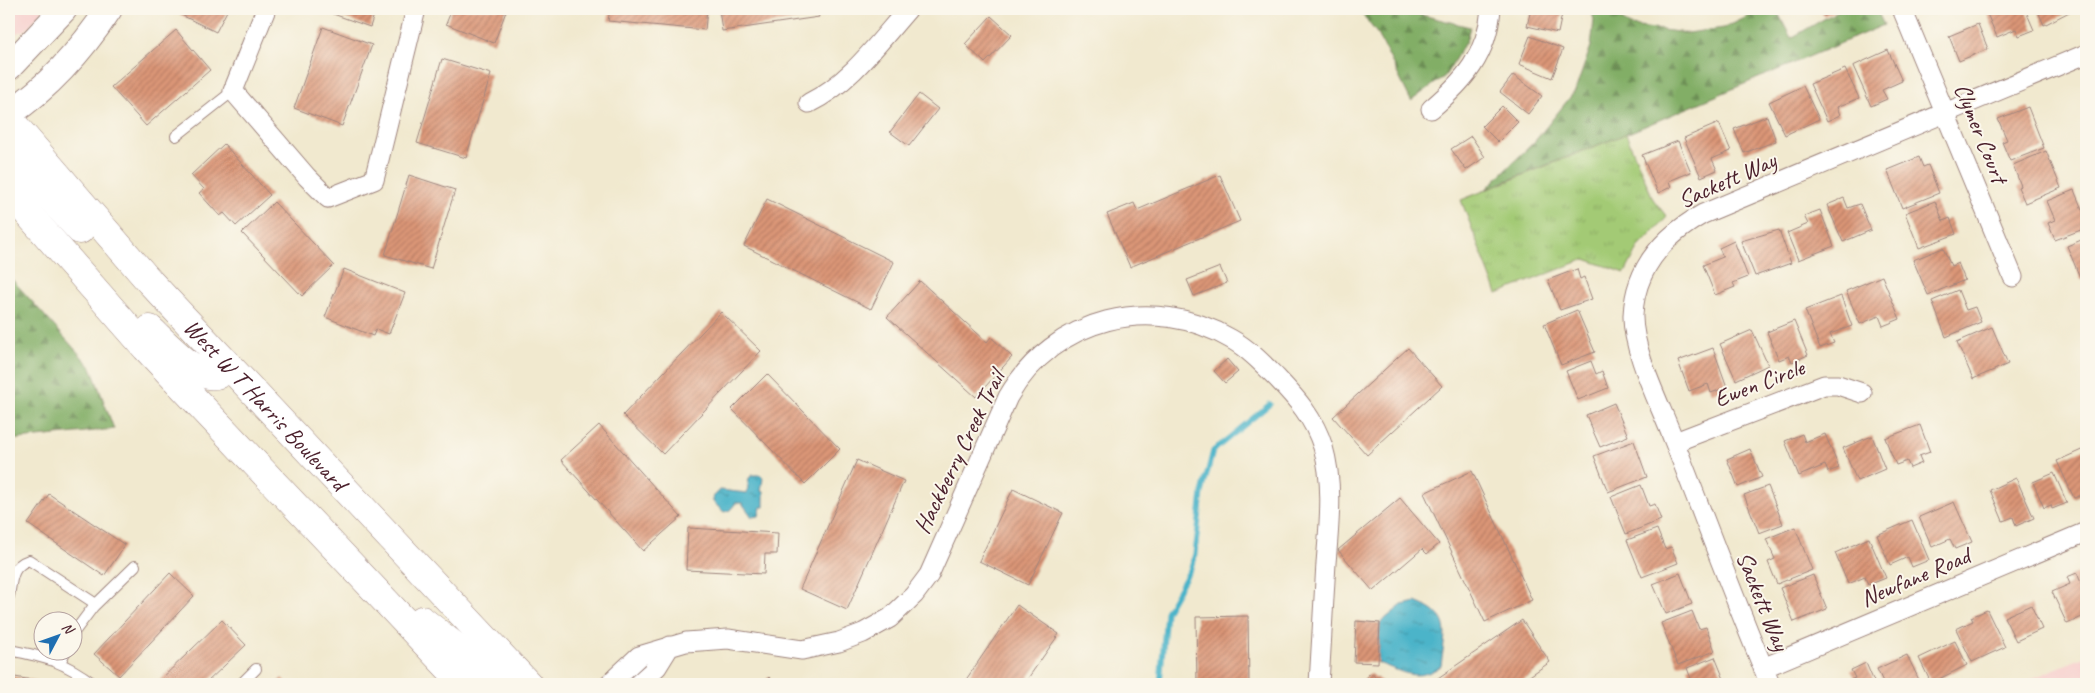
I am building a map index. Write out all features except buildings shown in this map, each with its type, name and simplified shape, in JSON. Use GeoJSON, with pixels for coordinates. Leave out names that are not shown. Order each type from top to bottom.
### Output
{"type":"FeatureCollection","features":[{"type":"Feature","properties":{"kind":"main road","name":"West W T Harris Boulevard"},"geometry":{"type":"LineString","coordinates":[[9,120],[150,282],[228,368],[528,684]]}},
{"type":"Feature","properties":{"kind":"main road"},"geometry":{"type":"LineString","coordinates":[[9,157],[24,169],[81,231],[127,275],[150,282]]}},
{"type":"Feature","properties":{"kind":"main road","name":"West W T Harris Boulevard"},"geometry":{"type":"LineString","coordinates":[[9,192],[146,348],[464,684]]}},
{"type":"Feature","properties":{"kind":"main road"},"geometry":{"type":"LineString","coordinates":[[52,242],[88,268],[189,364],[209,376],[223,374],[228,368]]}},
{"type":"Feature","properties":{"kind":"main road"},"geometry":{"type":"LineString","coordinates":[[374,590],[429,625],[470,658],[495,684]]}},
{"type":"Feature","properties":{"kind":"street"},"geometry":{"type":"LineString","coordinates":[[9,67],[64,9]]}},
{"type":"Feature","properties":{"kind":"street"},"geometry":{"type":"LineString","coordinates":[[9,114],[57,75],[83,46],[109,9]]}},
{"type":"Feature","properties":{"kind":"street"},"geometry":{"type":"LineString","coordinates":[[266,9],[233,91],[307,177],[328,198],[374,180],[416,9]]}},
{"type":"Feature","properties":{"kind":"street"},"geometry":{"type":"LineString","coordinates":[[809,103],[828,94],[843,81],[908,9]]}},
{"type":"Feature","properties":{"kind":"street"},"geometry":{"type":"LineString","coordinates":[[1431,109],[1464,79],[1472,67],[1484,45],[1491,9]]}},
{"type":"Feature","properties":{"kind":"street","name":"Clymer Court"},"geometry":{"type":"LineString","coordinates":[[1902,9],[2013,277]]}},
{"type":"Feature","properties":{"kind":"street","name":"Sackett Way"},"geometry":{"type":"LineString","coordinates":[[1767,676],[1675,442],[1635,334],[1633,316],[1637,291],[1646,266],[1658,248],[1673,234],[1703,214],[2086,54]]}},
{"type":"Feature","properties":{"kind":"street","name":"Hackberry Creek Trail"},"geometry":{"type":"LineString","coordinates":[[609,684],[640,656],[670,646],[700,639],[728,639],[802,650],[839,642],[863,633],[890,618],[914,595],[929,575],[1008,397],[1020,377],[1051,348],[1090,325],[1127,316],[1150,315],[1168,316],[1231,339],[1253,354],[1301,403],[1314,424],[1323,447],[1327,465],[1330,506],[1319,684]]}},
{"type":"Feature","properties":{"kind":"street","name":"Ewen Circle"},"geometry":{"type":"LineString","coordinates":[[1675,442],[1824,386],[1838,385],[1862,393]]}},
{"type":"Feature","properties":{"kind":"street","name":"Newfane Road"},"geometry":{"type":"LineString","coordinates":[[1767,676],[2086,532]]}},
{"type":"Feature","properties":{"kind":"street"},"geometry":{"type":"LineString","coordinates":[[638,684],[657,667],[670,646]]}},
{"type":"Feature","properties":{"kind":"lane"},"geometry":{"type":"LineString","coordinates":[[176,136],[233,91]]}},
{"type":"Feature","properties":{"kind":"lane"},"geometry":{"type":"LineString","coordinates":[[9,596],[15,568],[20,563],[29,560],[96,604]]}},
{"type":"Feature","properties":{"kind":"lane"},"geometry":{"type":"LineString","coordinates":[[82,622],[96,604],[135,566]]}},
{"type":"Feature","properties":{"kind":"lane"},"geometry":{"type":"LineString","coordinates":[[9,650],[38,655],[69,666],[94,684]]}},
{"type":"Feature","properties":{"kind":"lane"},"geometry":{"type":"LineString","coordinates":[[241,684],[256,668]]}},
{"type":"Feature","properties":{"kind":"shaded area"},"geometry":{"type":"Polygon","coordinates":[[[9,9],[44,9],[26,30],[13,34],[9,32],[9,9]]]}},
{"type":"Feature","properties":{"kind":"shaded area"},"geometry":{"type":"Polygon","coordinates":[[[2086,656],[2086,684],[2019,684],[2086,656]]]}},
{"type":"Feature","properties":{"kind":"green space"},"geometry":{"type":"Polygon","coordinates":[[[1358,9],[1398,9],[1470,27],[1466,41],[1445,76],[1411,101],[1379,36],[1358,9]]]}},
{"type":"Feature","properties":{"kind":"green space"},"geometry":{"type":"Polygon","coordinates":[[[1591,9],[1608,9],[1630,26],[1687,33],[1724,28],[1764,9],[1776,9],[1791,38],[1841,9],[1876,9],[1884,25],[1626,134],[1486,189],[1535,141],[1575,91],[1591,46],[1594,20],[1591,9]]]}},
{"type":"Feature","properties":{"kind":"green space"},"geometry":{"type":"Polygon","coordinates":[[[1626,134],[1653,199],[1667,217],[1638,248],[1625,273],[1585,259],[1497,294],[1461,200],[1626,134]]]}},
{"type":"Feature","properties":{"kind":"green space"},"geometry":{"type":"Polygon","coordinates":[[[9,276],[91,367],[114,429],[9,440],[9,276]]]}},
{"type":"Feature","properties":{"kind":"water"},"geometry":{"type":"Polygon","coordinates":[[[752,475],[761,475],[763,478],[761,491],[764,492],[764,507],[761,507],[759,516],[752,517],[742,503],[736,503],[730,510],[724,512],[713,502],[713,497],[720,490],[747,493],[749,478],[752,475]]]}},
{"type":"Feature","properties":{"kind":"water"},"geometry":{"type":"Polygon","coordinates":[[[1416,602],[1436,613],[1442,620],[1445,634],[1441,666],[1424,674],[1417,675],[1378,663],[1380,623],[1402,605],[1416,602]]]}},
{"type":"Feature","properties":{"kind":"waterway"},"geometry":{"type":"LineString","coordinates":[[1160,684],[1166,612],[1191,568],[1195,554],[1202,493],[1213,451],[1270,404]]}}]}
